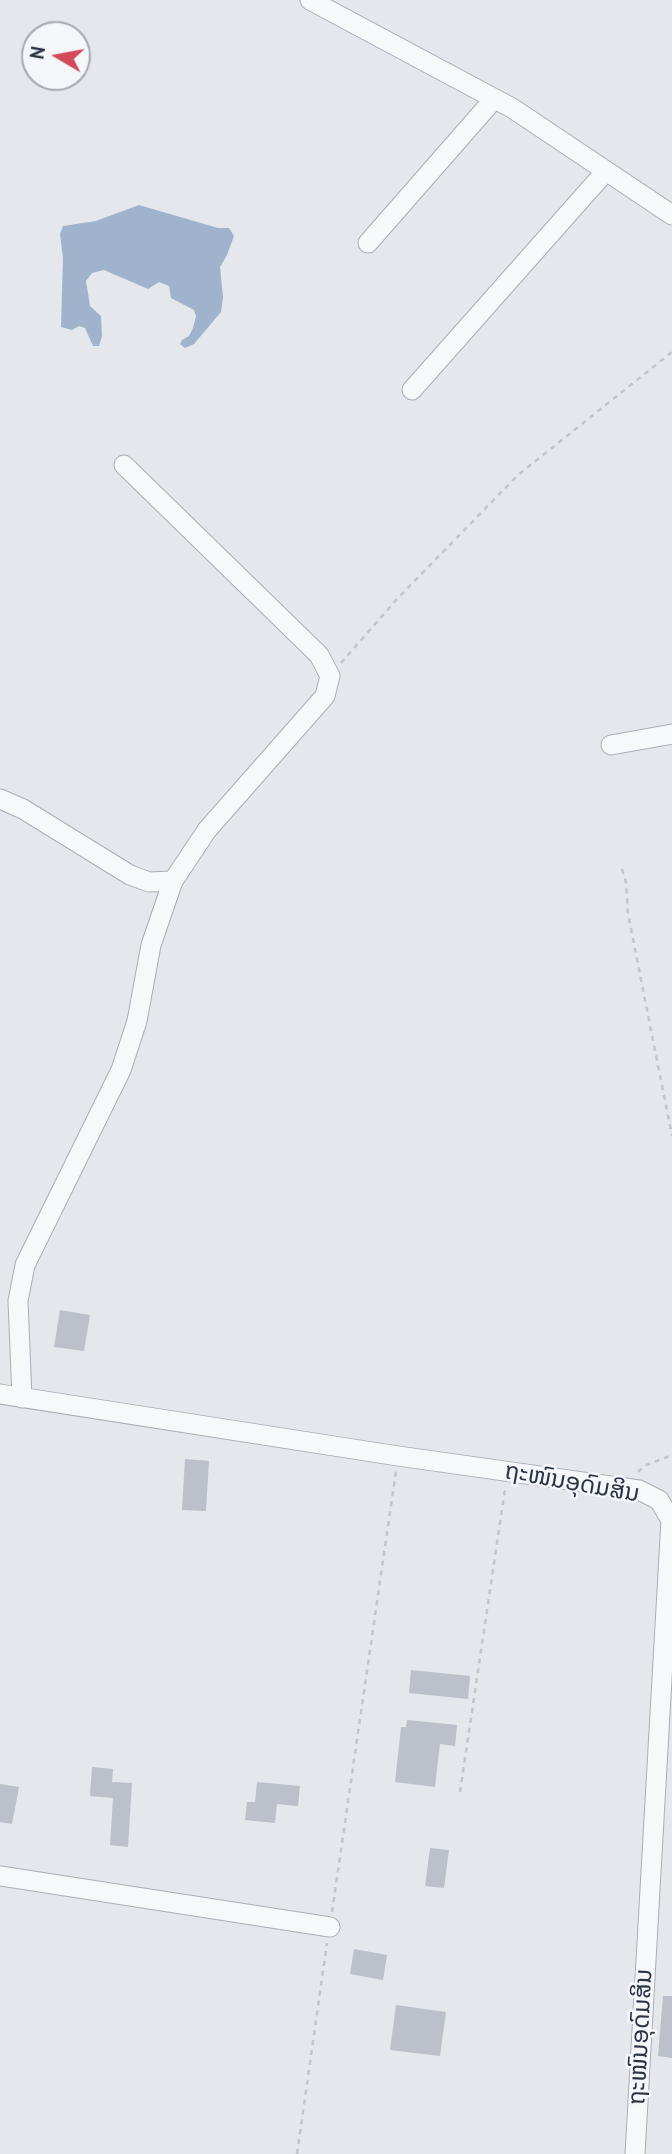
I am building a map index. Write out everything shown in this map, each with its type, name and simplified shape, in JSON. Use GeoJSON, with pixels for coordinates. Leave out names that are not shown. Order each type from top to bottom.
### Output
{"type":"FeatureCollection","features":[{"type":"Feature","properties":{"kind":"street"},"geometry":{"type":"LineString","coordinates":[[310,0],[494,99],[672,215]]}},
{"type":"Feature","properties":{"kind":"street"},"geometry":{"type":"LineString","coordinates":[[368,243],[494,99]]}},
{"type":"Feature","properties":{"kind":"street"},"geometry":{"type":"LineString","coordinates":[[412,390],[606,171]]}},
{"type":"Feature","properties":{"kind":"street"},"geometry":{"type":"LineString","coordinates":[[22,1398],[18,1301],[25,1265],[121,1070],[136,1021],[151,946],[173,881],[207,830],[325,696],[330,676],[319,655],[124,465]]}},
{"type":"Feature","properties":{"kind":"street"},"geometry":{"type":"LineString","coordinates":[[611,745],[672,734]]}},
{"type":"Feature","properties":{"kind":"street"},"geometry":{"type":"LineString","coordinates":[[0,799],[23,809],[130,875],[149,882],[173,881]]}},
{"type":"Feature","properties":{"kind":"street","name":"ຖະໜົນອຸດົມສິນ"},"geometry":{"type":"LineString","coordinates":[[0,1394],[398,1456],[639,1490],[665,1501],[671,1520],[635,2154]]}},
{"type":"Feature","properties":{"kind":"street"},"geometry":{"type":"LineString","coordinates":[[0,1877],[330,1927]]}},
{"type":"Feature","properties":{"kind":"path"},"geometry":{"type":"LineString","coordinates":[[330,676],[397,599],[518,475],[672,352]]}},
{"type":"Feature","properties":{"kind":"path"},"geometry":{"type":"LineString","coordinates":[[622,869],[626,881],[628,914],[672,1136]]}},
{"type":"Feature","properties":{"kind":"path"},"geometry":{"type":"LineString","coordinates":[[624,1488],[644,1466],[672,1455]]}},
{"type":"Feature","properties":{"kind":"path"},"geometry":{"type":"LineString","coordinates":[[297,2154],[398,1456]]}},
{"type":"Feature","properties":{"kind":"path"},"geometry":{"type":"LineString","coordinates":[[460,1792],[508,1472]]}},
{"type":"Feature","properties":{"kind":"water"},"geometry":{"type":"Polygon","coordinates":[[[139,205],[218,228],[229,228],[234,236],[220,267],[223,297],[221,312],[194,344],[185,348],[180,344],[193,328],[196,316],[194,310],[171,298],[169,286],[159,282],[148,289],[104,270],[92,273],[86,281],[90,306],[101,316],[102,336],[99,346],[93,346],[85,328],[79,326],[72,330],[61,327],[63,258],[60,234],[63,226],[96,221],[139,205]]]}},
{"type":"Feature","properties":{"kind":"building"},"geometry":{"type":"Polygon","coordinates":[[[60,1310],[90,1315],[84,1351],[54,1347],[60,1310]]]}},
{"type":"Feature","properties":{"kind":"building"},"geometry":{"type":"Polygon","coordinates":[[[185,1459],[209,1461],[206,1511],[182,1510],[185,1459]]]}},
{"type":"Feature","properties":{"kind":"building"},"geometry":{"type":"Polygon","coordinates":[[[411,1670],[470,1676],[468,1699],[409,1693],[411,1670]]]}},
{"type":"Feature","properties":{"kind":"building"},"geometry":{"type":"Polygon","coordinates":[[[407,1720],[457,1725],[455,1746],[440,1744],[435,1787],[395,1782],[401,1727],[406,1727],[407,1720]]]}},
{"type":"Feature","properties":{"kind":"building"},"geometry":{"type":"Polygon","coordinates":[[[92,1767],[113,1769],[112,1782],[132,1783],[128,1847],[110,1845],[113,1798],[90,1796],[92,1767]]]}},
{"type":"Feature","properties":{"kind":"building"},"geometry":{"type":"Polygon","coordinates":[[[257,1782],[300,1786],[298,1806],[277,1804],[275,1823],[245,1820],[247,1802],[255,1802],[257,1782]]]}},
{"type":"Feature","properties":{"kind":"building"},"geometry":{"type":"Polygon","coordinates":[[[0,1784],[19,1787],[12,1824],[0,1822],[0,1784]]]}},
{"type":"Feature","properties":{"kind":"building"},"geometry":{"type":"Polygon","coordinates":[[[430,1848],[449,1850],[444,1888],[425,1886],[430,1848]]]}},
{"type":"Feature","properties":{"kind":"building"},"geometry":{"type":"Polygon","coordinates":[[[354,1949],[387,1955],[383,1980],[350,1974],[354,1949]]]}},
{"type":"Feature","properties":{"kind":"building"},"geometry":{"type":"Polygon","coordinates":[[[663,1996],[672,1996],[672,2058],[658,2056],[663,1996]]]}},
{"type":"Feature","properties":{"kind":"building"},"geometry":{"type":"Polygon","coordinates":[[[396,2005],[446,2012],[440,2056],[390,2050],[396,2005]]]}}]}
